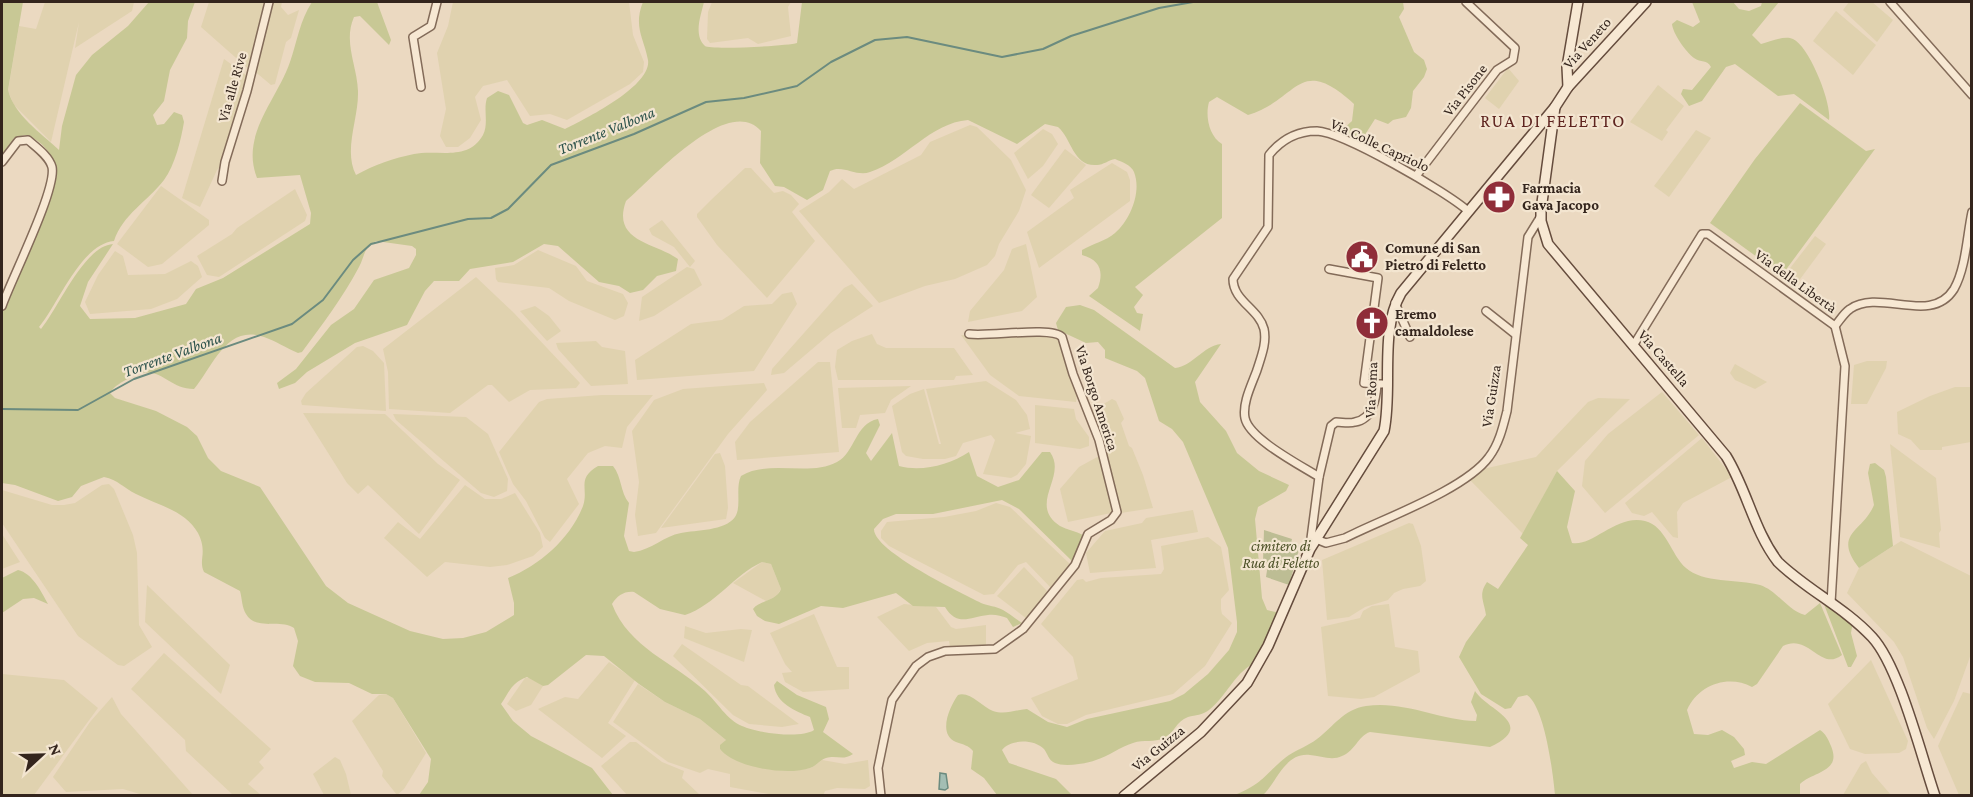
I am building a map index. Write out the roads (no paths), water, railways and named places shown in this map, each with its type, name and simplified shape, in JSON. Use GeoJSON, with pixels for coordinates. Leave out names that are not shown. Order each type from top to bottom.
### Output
{"type":"FeatureCollection","features":[{"type":"Feature","properties":{"kind":"main road"},"geometry":{"type":"LineString","coordinates":[[1568,87],[1568,68],[1578,2]]}},
{"type":"Feature","properties":{"kind":"main road","name":"Via Veneto"},"geometry":{"type":"LineString","coordinates":[[1555,107],[1568,87],[1646,2]]}},
{"type":"Feature","properties":{"kind":"main road"},"geometry":{"type":"LineString","coordinates":[[1395,303],[1555,107]]}},
{"type":"Feature","properties":{"kind":"main road","name":"Via Castella"},"geometry":{"type":"LineString","coordinates":[[1555,107],[1540,216],[1543,232],[1558,258],[1726,456],[1737,473],[1768,550],[1778,562],[1832,603],[1874,639],[1886,658],[1935,795]]}},
{"type":"Feature","properties":{"kind":"main road","name":"Via Roma"},"geometry":{"type":"LineString","coordinates":[[1338,502],[1384,430],[1388,408],[1382,384],[1395,303]]}},
{"type":"Feature","properties":{"kind":"main road","name":"Via Guizza"},"geometry":{"type":"LineString","coordinates":[[1124,795],[1202,732],[1232,702],[1247,683],[1268,646],[1310,549],[1338,502]]}},
{"type":"Feature","properties":{"kind":"street","name":"Via alle Rive"},"geometry":{"type":"LineString","coordinates":[[222,181],[225,162],[247,91],[269,2]]}},
{"type":"Feature","properties":{"kind":"street"},"geometry":{"type":"LineString","coordinates":[[421,87],[413,37],[432,26],[437,2]]}},
{"type":"Feature","properties":{"kind":"street","name":"Via Pisone"},"geometry":{"type":"LineString","coordinates":[[1416,176],[1497,70],[1513,60],[1515,48],[1466,2]]}},
{"type":"Feature","properties":{"kind":"street"},"geometry":{"type":"LineString","coordinates":[[1890,2],[1971,94]]}},
{"type":"Feature","properties":{"kind":"street","name":"Via Colle Capriolo"},"geometry":{"type":"LineString","coordinates":[[1319,477],[1253,434],[1245,419],[1247,399],[1264,350],[1264,337],[1259,320],[1235,292],[1233,279],[1268,227],[1269,155],[1286,139],[1300,133],[1323,132],[1416,176],[1451,196],[1468,211]]}},
{"type":"Feature","properties":{"kind":"street"},"geometry":{"type":"LineString","coordinates":[[2,162],[18,141],[28,140],[49,161],[52,174],[48,194],[2,306]]}},
{"type":"Feature","properties":{"kind":"street","name":"Via della Libertà"},"geometry":{"type":"LineString","coordinates":[[1633,346],[1699,237],[1705,234],[1835,326],[1845,312],[1866,302],[1915,307],[1926,306],[1945,298],[1954,289],[1959,275],[1971,212]]}},
{"type":"Feature","properties":{"kind":"street","name":"Via Guizza"},"geometry":{"type":"LineString","coordinates":[[1316,539],[1326,543],[1345,538],[1456,483],[1488,459],[1503,431],[1528,237],[1540,216]]}},
{"type":"Feature","properties":{"kind":"street"},"geometry":{"type":"LineString","coordinates":[[1310,549],[1319,477],[1330,426],[1339,422],[1358,421],[1368,414],[1382,384],[1364,383],[1378,278],[1329,269]]}},
{"type":"Feature","properties":{"kind":"street"},"geometry":{"type":"LineString","coordinates":[[1395,303],[1410,337]]}},
{"type":"Feature","properties":{"kind":"street"},"geometry":{"type":"LineString","coordinates":[[1486,312],[1515,334]]}},
{"type":"Feature","properties":{"kind":"street"},"geometry":{"type":"LineString","coordinates":[[1832,603],[1845,366],[1835,326]]}},
{"type":"Feature","properties":{"kind":"street","name":"Via Borgo America"},"geometry":{"type":"LineString","coordinates":[[881,795],[878,768],[892,700],[916,666],[928,657],[945,651],[995,649],[1023,629],[1075,565],[1088,534],[1111,520],[1117,512],[1099,440],[1073,374],[1062,337],[1053,332],[992,336],[969,334]]}},
{"type":"Feature","properties":{"kind":"waterway","name":"Torrente Valbona"},"geometry":{"type":"LineString","coordinates":[[2,409],[78,410],[134,379],[292,324],[323,300],[353,260],[371,244],[468,219],[491,218],[508,209],[551,165],[634,134],[706,102],[744,98],[797,86],[831,62],[875,40],[907,37],[1002,57],[1043,49],[1071,36],[1159,8],[1193,2]]}},
{"type":"Feature","properties":{"kind":"place","name":"Farmacia Gava Jacopo"},"geometry":{"type":"Point","coordinates":[1499,197]}},
{"type":"Feature","properties":{"kind":"place","name":"Comune di San Pietro di Feletto"},"geometry":{"type":"Point","coordinates":[1362,257]}},
{"type":"Feature","properties":{"kind":"place","name":"Eremo camaldolese"},"geometry":{"type":"Point","coordinates":[1372,323]}},
{"type":"Feature","properties":{"kind":"district","name":"RUA DI FELETTO"},"geometry":{"type":"Point","coordinates":[1553,121]}},
{"type":"Feature","properties":{"kind":"park label","name":"cimitero di Rua di Feletto"},"geometry":{"type":"Point","coordinates":[1281,554]}}]}
